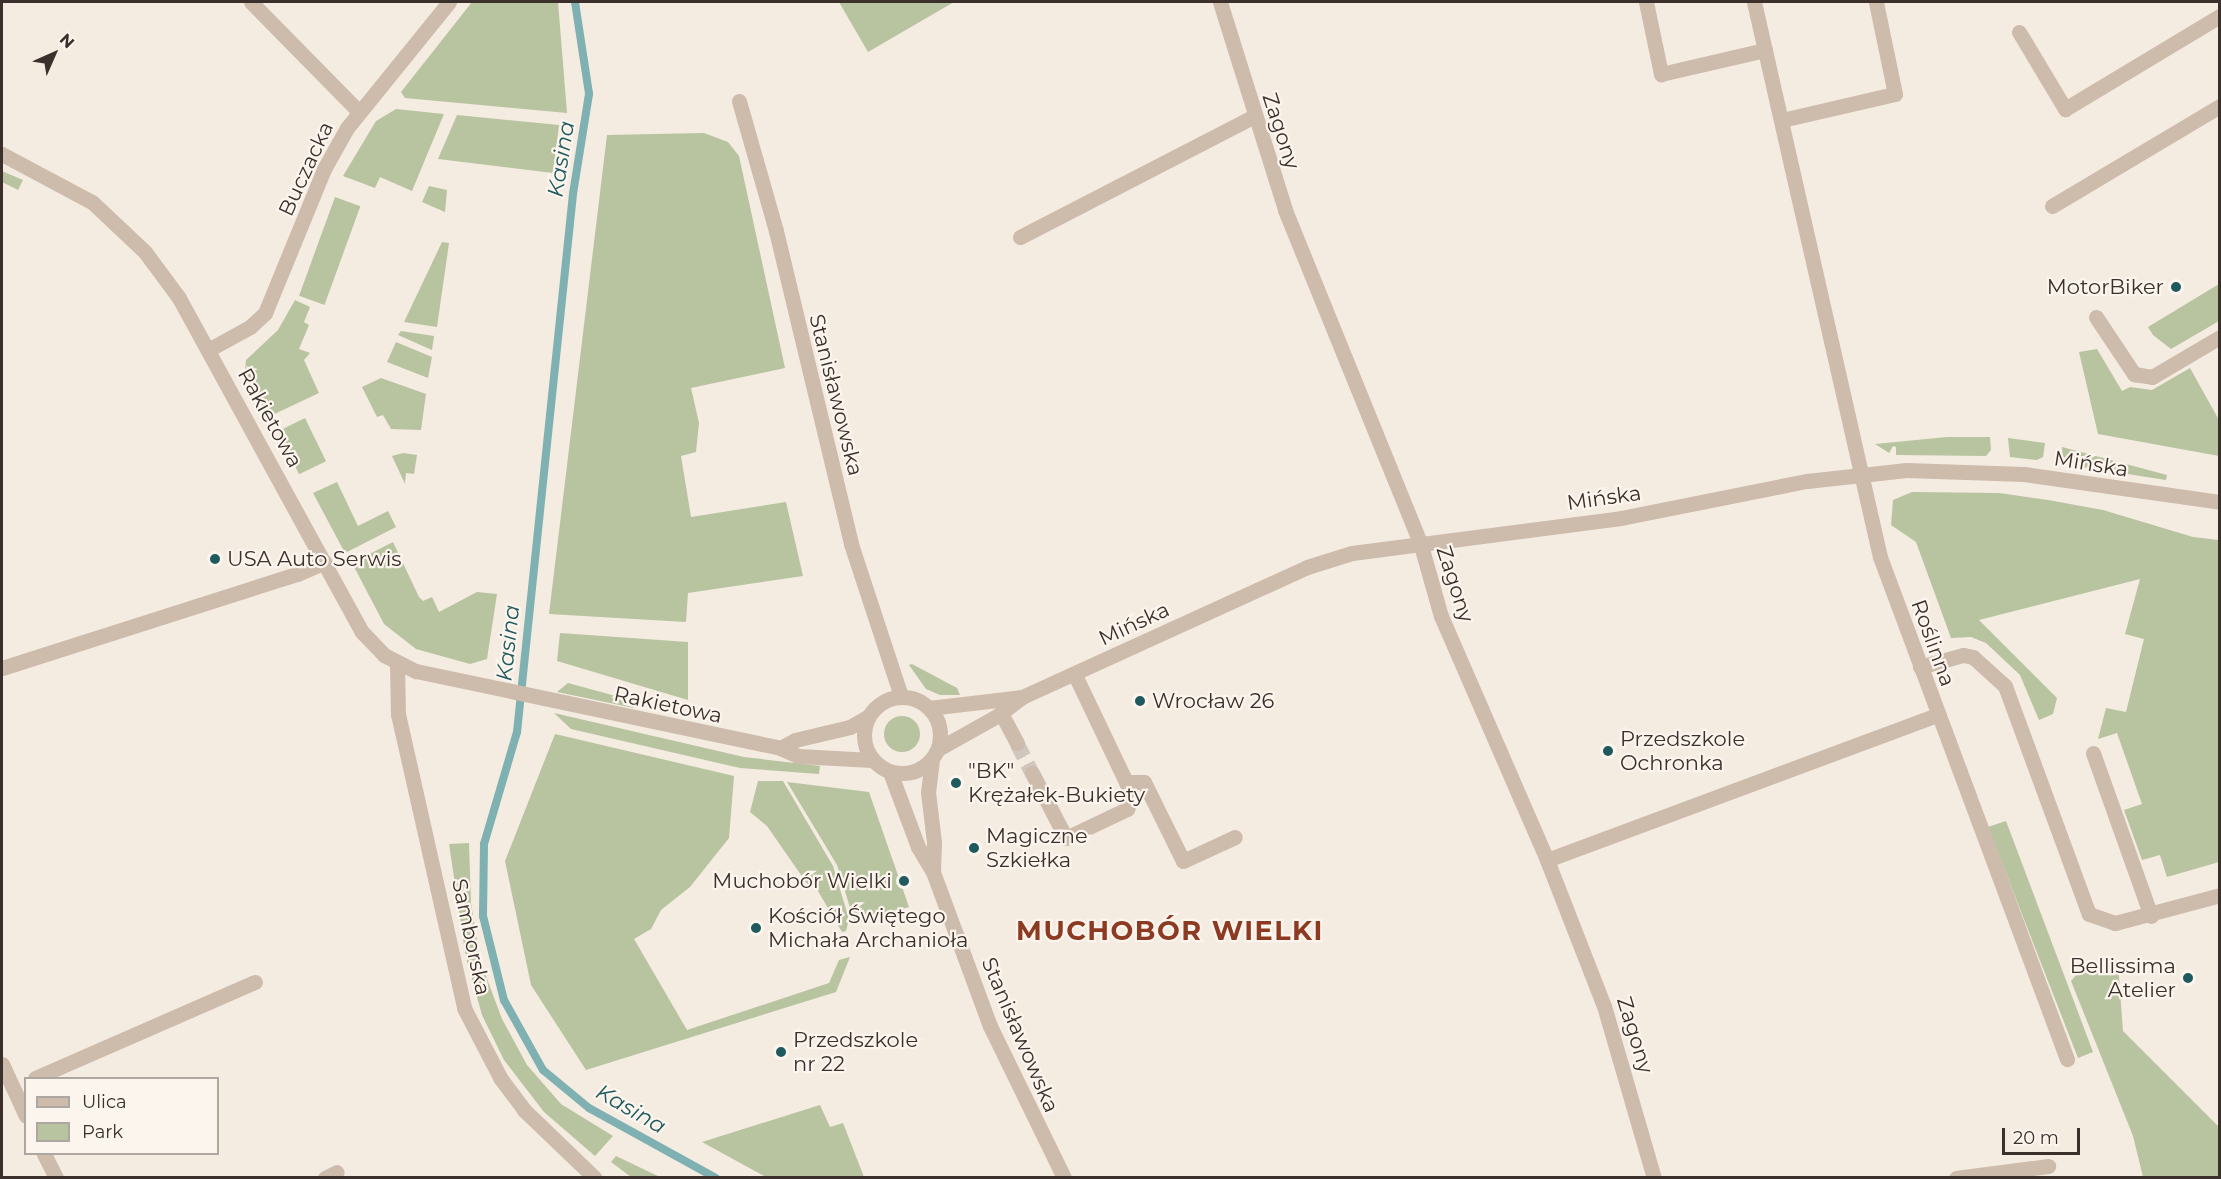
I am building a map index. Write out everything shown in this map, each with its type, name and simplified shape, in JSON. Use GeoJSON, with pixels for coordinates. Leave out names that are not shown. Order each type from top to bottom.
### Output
{"type":"FeatureCollection","features":[{"type":"Feature","properties":{"kind":"street"},"geometry":{"type":"LineString","coordinates":[[251,2],[359,112]]}},
{"type":"Feature","properties":{"kind":"street","name":"Buczacka"},"geometry":{"type":"LineString","coordinates":[[208,350],[250,327],[265,313],[324,169],[359,112],[449,2]]}},
{"type":"Feature","properties":{"kind":"street","name":"Zagony"},"geometry":{"type":"LineString","coordinates":[[1220,2],[1285,210],[1420,542],[1441,616],[1547,860],[1604,1006],[1654,1178]]}},
{"type":"Feature","properties":{"kind":"street"},"geometry":{"type":"LineString","coordinates":[[1646,2],[1661,74],[1765,50]]}},
{"type":"Feature","properties":{"kind":"street","name":"Roślinna"},"geometry":{"type":"LineString","coordinates":[[1754,2],[1864,474],[1880,557],[1976,823],[2067,1059]]}},
{"type":"Feature","properties":{"kind":"street"},"geometry":{"type":"LineString","coordinates":[[1782,120],[1895,93],[1876,2]]}},
{"type":"Feature","properties":{"kind":"street"},"geometry":{"type":"LineString","coordinates":[[2019,32],[2065,109],[2220,16]]}},
{"type":"Feature","properties":{"kind":"street","name":"Stanisławowska"},"geometry":{"type":"LineString","coordinates":[[739,101],[776,231],[851,544],[902,696]]}},
{"type":"Feature","properties":{"kind":"street"},"geometry":{"type":"LineString","coordinates":[[2052,206],[2220,106]]}},
{"type":"Feature","properties":{"kind":"street"},"geometry":{"type":"LineString","coordinates":[[1020,237],[1254,116]]}},
{"type":"Feature","properties":{"kind":"street","name":"Rakietowa"},"geometry":{"type":"LineString","coordinates":[[2,154],[92,202],[113,219],[145,252],[170,285],[208,350],[362,632],[397,663],[416,671],[548,701],[780,748],[798,756],[872,760]]}},
{"type":"Feature","properties":{"kind":"street"},"geometry":{"type":"LineString","coordinates":[[2096,317],[2134,374],[2152,377],[2220,337]]}},
{"type":"Feature","properties":{"kind":"street","name":"Mińska"},"geometry":{"type":"LineString","coordinates":[[935,754],[1001,713],[1022,697],[1075,675],[1307,567],[1352,553],[1420,542],[1621,518],[1864,474],[1956,469],[2024,474],[2220,502]]}},
{"type":"Feature","properties":{"kind":"street"},"geometry":{"type":"LineString","coordinates":[[2,668],[297,574],[325,562]]}},
{"type":"Feature","properties":{"kind":"street"},"geometry":{"type":"LineString","coordinates":[[1920,667],[1963,655],[1983,664],[2005,686],[2089,914],[2115,923],[2151,916],[2220,895]]}},
{"type":"Feature","properties":{"kind":"street","name":"Samborska"},"geometry":{"type":"LineString","coordinates":[[397,663],[398,714],[464,1008],[495,1069],[524,1110],[595,1178]]}},
{"type":"Feature","properties":{"kind":"street"},"geometry":{"type":"LineString","coordinates":[[1032,773],[1065,838],[1127,809],[1131,797],[1126,782],[1075,675]]}},
{"type":"Feature","properties":{"kind":"street"},"geometry":{"type":"LineString","coordinates":[[780,748],[795,740],[850,728],[867,717],[881,702],[902,696],[929,708],[940,727],[935,754],[913,772],[890,772],[872,760],[863,739],[867,717]]}},
{"type":"Feature","properties":{"kind":"street","name":"Mińska"},"geometry":{"type":"LineString","coordinates":[[929,708],[1022,697]]}},
{"type":"Feature","properties":{"kind":"street"},"geometry":{"type":"LineString","coordinates":[[1001,713],[1017,744]]}},
{"type":"Feature","properties":{"kind":"street"},"geometry":{"type":"LineString","coordinates":[[1547,860],[1937,715]]}},
{"type":"Feature","properties":{"kind":"street"},"geometry":{"type":"LineString","coordinates":[[2093,753],[2151,916]]}},
{"type":"Feature","properties":{"kind":"street","name":"Stanisławowska"},"geometry":{"type":"LineString","coordinates":[[933,873],[934,842],[928,792],[935,754]]}},
{"type":"Feature","properties":{"kind":"street","name":"Stanisławowska"},"geometry":{"type":"LineString","coordinates":[[890,772],[918,848],[933,873],[990,1026],[1064,1178]]}},
{"type":"Feature","properties":{"kind":"street"},"geometry":{"type":"LineString","coordinates":[[1126,782],[1144,782],[1183,861],[1235,837]]}},
{"type":"Feature","properties":{"kind":"street"},"geometry":{"type":"LineString","coordinates":[[37,1077],[255,982]]}},
{"type":"Feature","properties":{"kind":"street"},"geometry":{"type":"LineString","coordinates":[[2,1064],[19,1086],[24,1107]]}},
{"type":"Feature","properties":{"kind":"street"},"geometry":{"type":"LineString","coordinates":[[44,1155],[56,1178]]}},
{"type":"Feature","properties":{"kind":"street"},"geometry":{"type":"LineString","coordinates":[[1956,1178],[2048,1166]]}},
{"type":"Feature","properties":{"kind":"green space"},"geometry":{"type":"Polygon","coordinates":[[[472,2],[558,2],[567,113],[405,98],[401,92],[472,2]]]}},
{"type":"Feature","properties":{"kind":"green space"},"geometry":{"type":"Polygon","coordinates":[[[839,2],[954,2],[868,52],[839,2]]]}},
{"type":"Feature","properties":{"kind":"green space"},"geometry":{"type":"Polygon","coordinates":[[[396,109],[444,114],[412,191],[380,177],[375,188],[343,176],[376,121],[396,109]]]}},
{"type":"Feature","properties":{"kind":"green space"},"geometry":{"type":"Polygon","coordinates":[[[457,115],[559,125],[553,173],[438,159],[457,115]]]}},
{"type":"Feature","properties":{"kind":"green space"},"geometry":{"type":"Polygon","coordinates":[[[704,133],[728,142],[739,156],[785,368],[691,388],[699,423],[696,452],[681,456],[691,517],[786,502],[803,576],[688,593],[686,622],[549,614],[607,135],[704,133]]]}},
{"type":"Feature","properties":{"kind":"green space"},"geometry":{"type":"Polygon","coordinates":[[[2,171],[23,180],[18,190],[2,182],[2,171]]]}},
{"type":"Feature","properties":{"kind":"green space"},"geometry":{"type":"Polygon","coordinates":[[[429,186],[447,190],[445,212],[422,202],[429,186]]]}},
{"type":"Feature","properties":{"kind":"green space"},"geometry":{"type":"Polygon","coordinates":[[[335,197],[360,206],[324,305],[299,296],[335,197]]]}},
{"type":"Feature","properties":{"kind":"green space"},"geometry":{"type":"Polygon","coordinates":[[[442,242],[449,243],[437,327],[404,322],[442,242]]]}},
{"type":"Feature","properties":{"kind":"green space"},"geometry":{"type":"Polygon","coordinates":[[[2219,284],[2219,321],[2171,349],[2153,335],[2148,327],[2219,284]]]}},
{"type":"Feature","properties":{"kind":"green space"},"geometry":{"type":"Polygon","coordinates":[[[295,300],[310,307],[304,322],[309,325],[299,349],[310,353],[304,360],[319,393],[268,417],[245,371],[246,360],[278,330],[295,300]]]}},
{"type":"Feature","properties":{"kind":"green space"},"geometry":{"type":"Polygon","coordinates":[[[401,331],[434,336],[432,350],[398,335],[401,331]]]}},
{"type":"Feature","properties":{"kind":"green space"},"geometry":{"type":"Polygon","coordinates":[[[396,342],[432,357],[428,378],[387,362],[396,342]]]}},
{"type":"Feature","properties":{"kind":"green space"},"geometry":{"type":"Polygon","coordinates":[[[2097,349],[2122,391],[2130,387],[2152,390],[2190,368],[2219,420],[2219,456],[2098,434],[2079,352],[2097,349]]]}},
{"type":"Feature","properties":{"kind":"green space"},"geometry":{"type":"Polygon","coordinates":[[[381,378],[426,394],[421,430],[391,429],[383,415],[377,417],[362,387],[381,378]]]}},
{"type":"Feature","properties":{"kind":"green space"},"geometry":{"type":"Polygon","coordinates":[[[305,418],[326,461],[299,474],[278,431],[305,418]]]}},
{"type":"Feature","properties":{"kind":"green space"},"geometry":{"type":"Polygon","coordinates":[[[1947,437],[1990,437],[1991,450],[1986,456],[1896,455],[1896,447],[1893,446],[1889,453],[1875,444],[1947,437]]]}},
{"type":"Feature","properties":{"kind":"green space"},"geometry":{"type":"Polygon","coordinates":[[[2008,438],[2045,443],[2043,457],[2037,460],[2010,457],[2008,438]]]}},
{"type":"Feature","properties":{"kind":"green space"},"geometry":{"type":"Polygon","coordinates":[[[2062,447],[2167,475],[2166,480],[2063,464],[2062,447]]]}},
{"type":"Feature","properties":{"kind":"green space"},"geometry":{"type":"Polygon","coordinates":[[[403,453],[417,455],[414,474],[406,473],[405,484],[392,456],[403,453]]]}},
{"type":"Feature","properties":{"kind":"green space"},"geometry":{"type":"Polygon","coordinates":[[[337,482],[358,526],[388,511],[396,527],[345,553],[313,493],[337,482]]]}},
{"type":"Feature","properties":{"kind":"green space"},"geometry":{"type":"Polygon","coordinates":[[[1912,492],[1999,493],[2048,500],[2103,510],[2193,537],[2219,540],[2219,862],[2167,877],[2160,855],[2142,860],[2124,810],[2142,804],[2117,733],[2098,739],[2106,708],[2126,712],[2144,639],[2125,634],[2140,579],[1979,620],[2057,698],[2053,714],[2039,720],[2020,675],[1986,643],[1971,637],[1951,638],[1916,542],[1891,525],[1893,500],[1912,492]]]}},
{"type":"Feature","properties":{"kind":"green space"},"geometry":{"type":"Polygon","coordinates":[[[393,542],[419,597],[423,601],[432,597],[439,612],[477,592],[497,594],[487,659],[470,664],[416,649],[384,624],[352,563],[393,542]]]}},
{"type":"Feature","properties":{"kind":"green space"},"geometry":{"type":"Polygon","coordinates":[[[560,633],[688,642],[688,700],[557,661],[560,633]]]}},
{"type":"Feature","properties":{"kind":"green space"},"geometry":{"type":"Polygon","coordinates":[[[912,664],[957,688],[960,695],[940,695],[926,689],[909,665],[912,664]]]}},
{"type":"Feature","properties":{"kind":"green space"},"geometry":{"type":"Polygon","coordinates":[[[568,683],[612,695],[634,708],[557,692],[568,683]]]}},
{"type":"Feature","properties":{"kind":"green space"},"geometry":{"type":"Polygon","coordinates":[[[554,713],[744,757],[820,766],[819,774],[740,768],[571,729],[554,713]]]}},
{"type":"Feature","properties":{"kind":"green space"},"geometry":{"type":"Polygon","coordinates":[[[902,716],[915,721],[920,734],[915,747],[902,752],[889,747],[884,734],[889,721],[902,716]]]}},
{"type":"Feature","properties":{"kind":"green space"},"geometry":{"type":"Polygon","coordinates":[[[555,734],[734,776],[729,838],[690,887],[661,910],[651,929],[634,939],[687,1030],[829,983],[839,960],[850,957],[836,992],[586,1070],[531,985],[505,861],[555,734]]]}},
{"type":"Feature","properties":{"kind":"green space"},"geometry":{"type":"Polygon","coordinates":[[[758,781],[783,781],[833,866],[849,919],[846,931],[842,932],[815,886],[810,888],[767,826],[750,812],[758,781]]]}},
{"type":"Feature","properties":{"kind":"green space"},"geometry":{"type":"Polygon","coordinates":[[[787,782],[869,792],[909,907],[855,924],[837,865],[787,782]]]}},
{"type":"Feature","properties":{"kind":"green space"},"geometry":{"type":"Polygon","coordinates":[[[2006,821],[2093,1052],[2078,1058],[1988,827],[2006,821]]]}},
{"type":"Feature","properties":{"kind":"green space"},"geometry":{"type":"Polygon","coordinates":[[[469,843],[471,903],[480,960],[502,1019],[527,1065],[561,1104],[613,1136],[595,1156],[544,1112],[504,1060],[482,1015],[466,958],[449,844],[469,843]]]}},
{"type":"Feature","properties":{"kind":"green space"},"geometry":{"type":"Polygon","coordinates":[[[2115,960],[2118,964],[2123,1031],[2219,1127],[2219,1177],[2143,1177],[2133,1136],[2071,981],[2077,974],[2115,960]]]}},
{"type":"Feature","properties":{"kind":"green space"},"geometry":{"type":"Polygon","coordinates":[[[820,1105],[830,1127],[843,1123],[864,1177],[766,1177],[702,1142],[820,1105]]]}},
{"type":"Feature","properties":{"kind":"green space"},"geometry":{"type":"Polygon","coordinates":[[[616,1156],[660,1177],[631,1177],[611,1162],[616,1156]]]}},
{"type":"Feature","properties":{"kind":"waterway","name":"Kasina"},"geometry":{"type":"LineString","coordinates":[[575,2],[589,94],[573,194],[517,732],[484,844],[483,916],[504,1000],[543,1070],[589,1108],[716,1178]]}},
{"type":"Feature","properties":{"kind":"tunnel"},"geometry":{"type":"LineString","coordinates":[[1017,743],[1032,773]]}},
{"type":"Feature","properties":{"kind":"place","name":"MotorBiker"},"geometry":{"type":"Point","coordinates":[2176,287]}},
{"type":"Feature","properties":{"kind":"place","name":"USA Auto Serwis"},"geometry":{"type":"Point","coordinates":[215,559]}},
{"type":"Feature","properties":{"kind":"place","name":"Wrocław 26"},"geometry":{"type":"Point","coordinates":[1140,701]}},
{"type":"Feature","properties":{"kind":"place","name":"Przedszkole Ochronka"},"geometry":{"type":"Point","coordinates":[1608,751]}},
{"type":"Feature","properties":{"kind":"place","name":"\"BK\" Krężałek-Bukiety"},"geometry":{"type":"Point","coordinates":[956,783]}},
{"type":"Feature","properties":{"kind":"place","name":"Magiczne Szkiełka"},"geometry":{"type":"Point","coordinates":[974,848]}},
{"type":"Feature","properties":{"kind":"place","name":"Muchobór Wielki"},"geometry":{"type":"Point","coordinates":[904,881]}},
{"type":"Feature","properties":{"kind":"place","name":"Kościół Świętego Michała Archanioła"},"geometry":{"type":"Point","coordinates":[756,928]}},
{"type":"Feature","properties":{"kind":"place","name":"Bellissima Atelier"},"geometry":{"type":"Point","coordinates":[2188,978]}},
{"type":"Feature","properties":{"kind":"place","name":"Przedszkole nr 22"},"geometry":{"type":"Point","coordinates":[781,1052]}},
{"type":"Feature","properties":{"kind":"district","name":"MUCHOBÓR WIELKI"},"geometry":{"type":"Point","coordinates":[1170,931]}}]}
